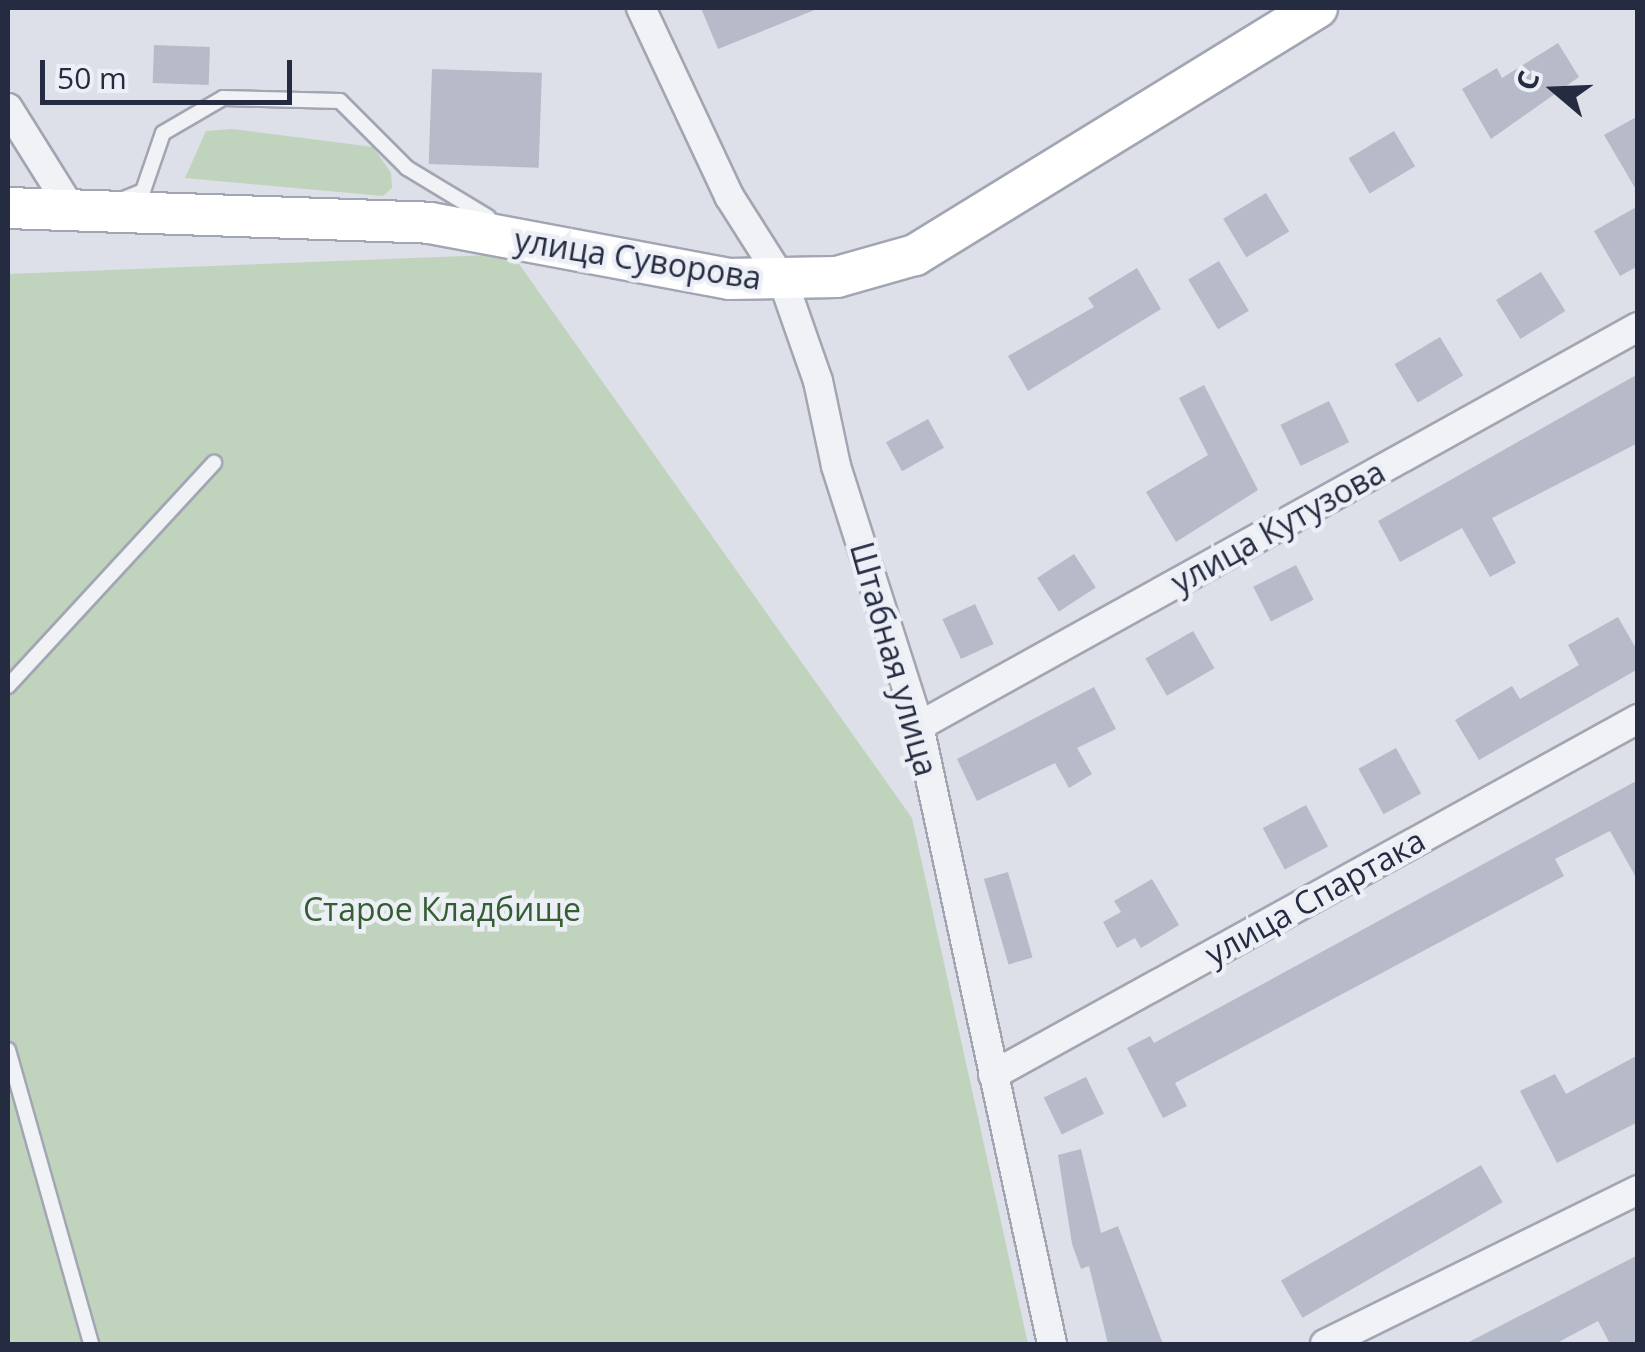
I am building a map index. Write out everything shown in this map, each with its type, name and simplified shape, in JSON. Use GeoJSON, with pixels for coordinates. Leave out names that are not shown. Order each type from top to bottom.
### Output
{"type":"FeatureCollection","features":[{"type":"Feature","properties":{"kind":"street","name":"Штабная улица"},"geometry":{"type":"LineString","coordinates":[[641,8],[729,196],[783,281],[919,726],[1052,1344]]}},
{"type":"Feature","properties":{"kind":"street","name":"улица Суворова"},"geometry":{"type":"LineString","coordinates":[[8,208],[430,223],[729,280],[837,277],[915,254],[1297,13]]}},
{"type":"Feature","properties":{"kind":"street"},"geometry":{"type":"LineString","coordinates":[[8,108],[89,208]]}},
{"type":"Feature","properties":{"kind":"street","name":"улица Кутузова"},"geometry":{"type":"LineString","coordinates":[[919,726],[1638,327]]}},
{"type":"Feature","properties":{"kind":"street","name":"улица Спартака"},"geometry":{"type":"LineString","coordinates":[[994,1075],[1638,719]]}},
{"type":"Feature","properties":{"kind":"street"},"geometry":{"type":"LineString","coordinates":[[1325,1344],[1638,1190]]}},
{"type":"Feature","properties":{"kind":"lane"},"geometry":{"type":"LineString","coordinates":[[89,208],[144,191],[162,134],[223,98],[340,101],[407,168],[545,247]]}},
{"type":"Feature","properties":{"kind":"lane"},"geometry":{"type":"LineString","coordinates":[[8,686],[214,464]]}},
{"type":"Feature","properties":{"kind":"lane"},"geometry":{"type":"LineString","coordinates":[[8,1050],[92,1344]]}},
{"type":"Feature","properties":{"kind":"green space"},"geometry":{"type":"Polygon","coordinates":[[[232,129],[373,147],[391,173],[392,188],[383,196],[185,178],[206,131],[232,129]]]}},
{"type":"Feature","properties":{"kind":"green space","name":"Старое Кладбище"},"geometry":{"type":"Polygon","coordinates":[[[490,255],[519,264],[912,818],[1028,1344],[8,1344],[8,274],[490,255]]]}},
{"type":"Feature","properties":{"kind":"building"},"geometry":{"type":"Polygon","coordinates":[[[701,8],[817,8],[817,9],[718,49],[701,8]]]}},
{"type":"Feature","properties":{"kind":"building"},"geometry":{"type":"Polygon","coordinates":[[[1558,43],[1579,77],[1491,139],[1462,89],[1497,68],[1502,78],[1558,43]]]}},
{"type":"Feature","properties":{"kind":"building"},"geometry":{"type":"Polygon","coordinates":[[[154,45],[210,47],[209,85],[153,83],[154,45]]]}},
{"type":"Feature","properties":{"kind":"building"},"geometry":{"type":"Polygon","coordinates":[[[432,69],[542,73],[539,168],[429,164],[432,69]]]}},
{"type":"Feature","properties":{"kind":"building"},"geometry":{"type":"Polygon","coordinates":[[[1638,116],[1638,193],[1604,135],[1638,116]]]}},
{"type":"Feature","properties":{"kind":"building"},"geometry":{"type":"Polygon","coordinates":[[[1394,131],[1415,166],[1370,193],[1349,158],[1394,131]]]}},
{"type":"Feature","properties":{"kind":"building"},"geometry":{"type":"Polygon","coordinates":[[[1266,193],[1289,232],[1246,257],[1223,219],[1266,193]]]}},
{"type":"Feature","properties":{"kind":"building"},"geometry":{"type":"Polygon","coordinates":[[[1638,206],[1638,266],[1620,276],[1594,231],[1638,206]]]}},
{"type":"Feature","properties":{"kind":"building"},"geometry":{"type":"Polygon","coordinates":[[[1219,261],[1249,311],[1218,329],[1188,280],[1219,261]]]}},
{"type":"Feature","properties":{"kind":"building"},"geometry":{"type":"Polygon","coordinates":[[[1137,268],[1161,309],[1028,391],[1008,356],[1094,307],[1088,298],[1137,268]]]}},
{"type":"Feature","properties":{"kind":"building"},"geometry":{"type":"Polygon","coordinates":[[[1541,272],[1565,311],[1520,339],[1496,300],[1541,272]]]}},
{"type":"Feature","properties":{"kind":"building"},"geometry":{"type":"Polygon","coordinates":[[[1440,337],[1463,376],[1418,403],[1395,364],[1440,337]]]}},
{"type":"Feature","properties":{"kind":"building"},"geometry":{"type":"Polygon","coordinates":[[[1638,374],[1638,443],[1492,518],[1516,563],[1490,577],[1462,528],[1400,562],[1378,521],[1638,374]]]}},
{"type":"Feature","properties":{"kind":"building"},"geometry":{"type":"Polygon","coordinates":[[[1204,385],[1258,490],[1176,542],[1146,492],[1208,455],[1179,398],[1204,385]]]}},
{"type":"Feature","properties":{"kind":"building"},"geometry":{"type":"Polygon","coordinates":[[[1329,401],[1349,442],[1301,466],[1280,425],[1329,401]]]}},
{"type":"Feature","properties":{"kind":"building"},"geometry":{"type":"Polygon","coordinates":[[[928,419],[944,448],[902,471],[886,442],[928,419]]]}},
{"type":"Feature","properties":{"kind":"building"},"geometry":{"type":"Polygon","coordinates":[[[1074,554],[1096,588],[1059,612],[1037,578],[1074,554]]]}},
{"type":"Feature","properties":{"kind":"building"},"geometry":{"type":"Polygon","coordinates":[[[1296,565],[1314,600],[1271,622],[1253,587],[1296,565]]]}},
{"type":"Feature","properties":{"kind":"building"},"geometry":{"type":"Polygon","coordinates":[[[975,604],[994,644],[961,659],[942,619],[975,604]]]}},
{"type":"Feature","properties":{"kind":"building"},"geometry":{"type":"Polygon","coordinates":[[[1618,617],[1638,652],[1638,669],[1479,760],[1455,720],[1512,686],[1520,699],[1579,665],[1568,645],[1618,617]]]}},
{"type":"Feature","properties":{"kind":"building"},"geometry":{"type":"Polygon","coordinates":[[[1193,631],[1214,668],[1167,696],[1145,658],[1193,631]]]}},
{"type":"Feature","properties":{"kind":"building"},"geometry":{"type":"Polygon","coordinates":[[[1094,687],[1116,729],[1077,748],[1092,774],[1069,788],[1055,763],[977,801],[957,759],[1094,687]]]}},
{"type":"Feature","properties":{"kind":"building"},"geometry":{"type":"Polygon","coordinates":[[[1396,748],[1421,793],[1384,814],[1358,769],[1396,748]]]}},
{"type":"Feature","properties":{"kind":"building"},"geometry":{"type":"Polygon","coordinates":[[[1638,780],[1638,881],[1610,831],[1555,859],[1564,876],[1175,1083],[1187,1106],[1163,1118],[1127,1048],[1150,1036],[1154,1043],[1638,780]]]}},
{"type":"Feature","properties":{"kind":"building"},"geometry":{"type":"Polygon","coordinates":[[[1306,805],[1328,846],[1285,870],[1263,828],[1306,805]]]}},
{"type":"Feature","properties":{"kind":"building"},"geometry":{"type":"Polygon","coordinates":[[[1008,872],[1033,958],[1009,964],[984,879],[1008,872]]]}},
{"type":"Feature","properties":{"kind":"building"},"geometry":{"type":"Polygon","coordinates":[[[1152,879],[1179,925],[1141,948],[1135,938],[1117,948],[1103,922],[1121,912],[1114,901],[1152,879]]]}},
{"type":"Feature","properties":{"kind":"building"},"geometry":{"type":"Polygon","coordinates":[[[1638,1055],[1638,1122],[1557,1163],[1520,1091],[1555,1074],[1566,1094],[1638,1055]]]}},
{"type":"Feature","properties":{"kind":"building"},"geometry":{"type":"Polygon","coordinates":[[[1086,1077],[1104,1114],[1062,1134],[1044,1098],[1086,1077]]]}},
{"type":"Feature","properties":{"kind":"building"},"geometry":{"type":"Polygon","coordinates":[[[1081,1149],[1101,1233],[1118,1226],[1163,1344],[1108,1344],[1089,1266],[1081,1269],[1072,1244],[1058,1155],[1081,1149]]]}},
{"type":"Feature","properties":{"kind":"building"},"geometry":{"type":"Polygon","coordinates":[[[1481,1165],[1502,1202],[1302,1318],[1281,1280],[1481,1165]]]}},
{"type":"Feature","properties":{"kind":"building"},"geometry":{"type":"Polygon","coordinates":[[[1638,1255],[1638,1344],[1610,1344],[1598,1321],[1555,1344],[1465,1344],[1638,1255]]]}}]}
